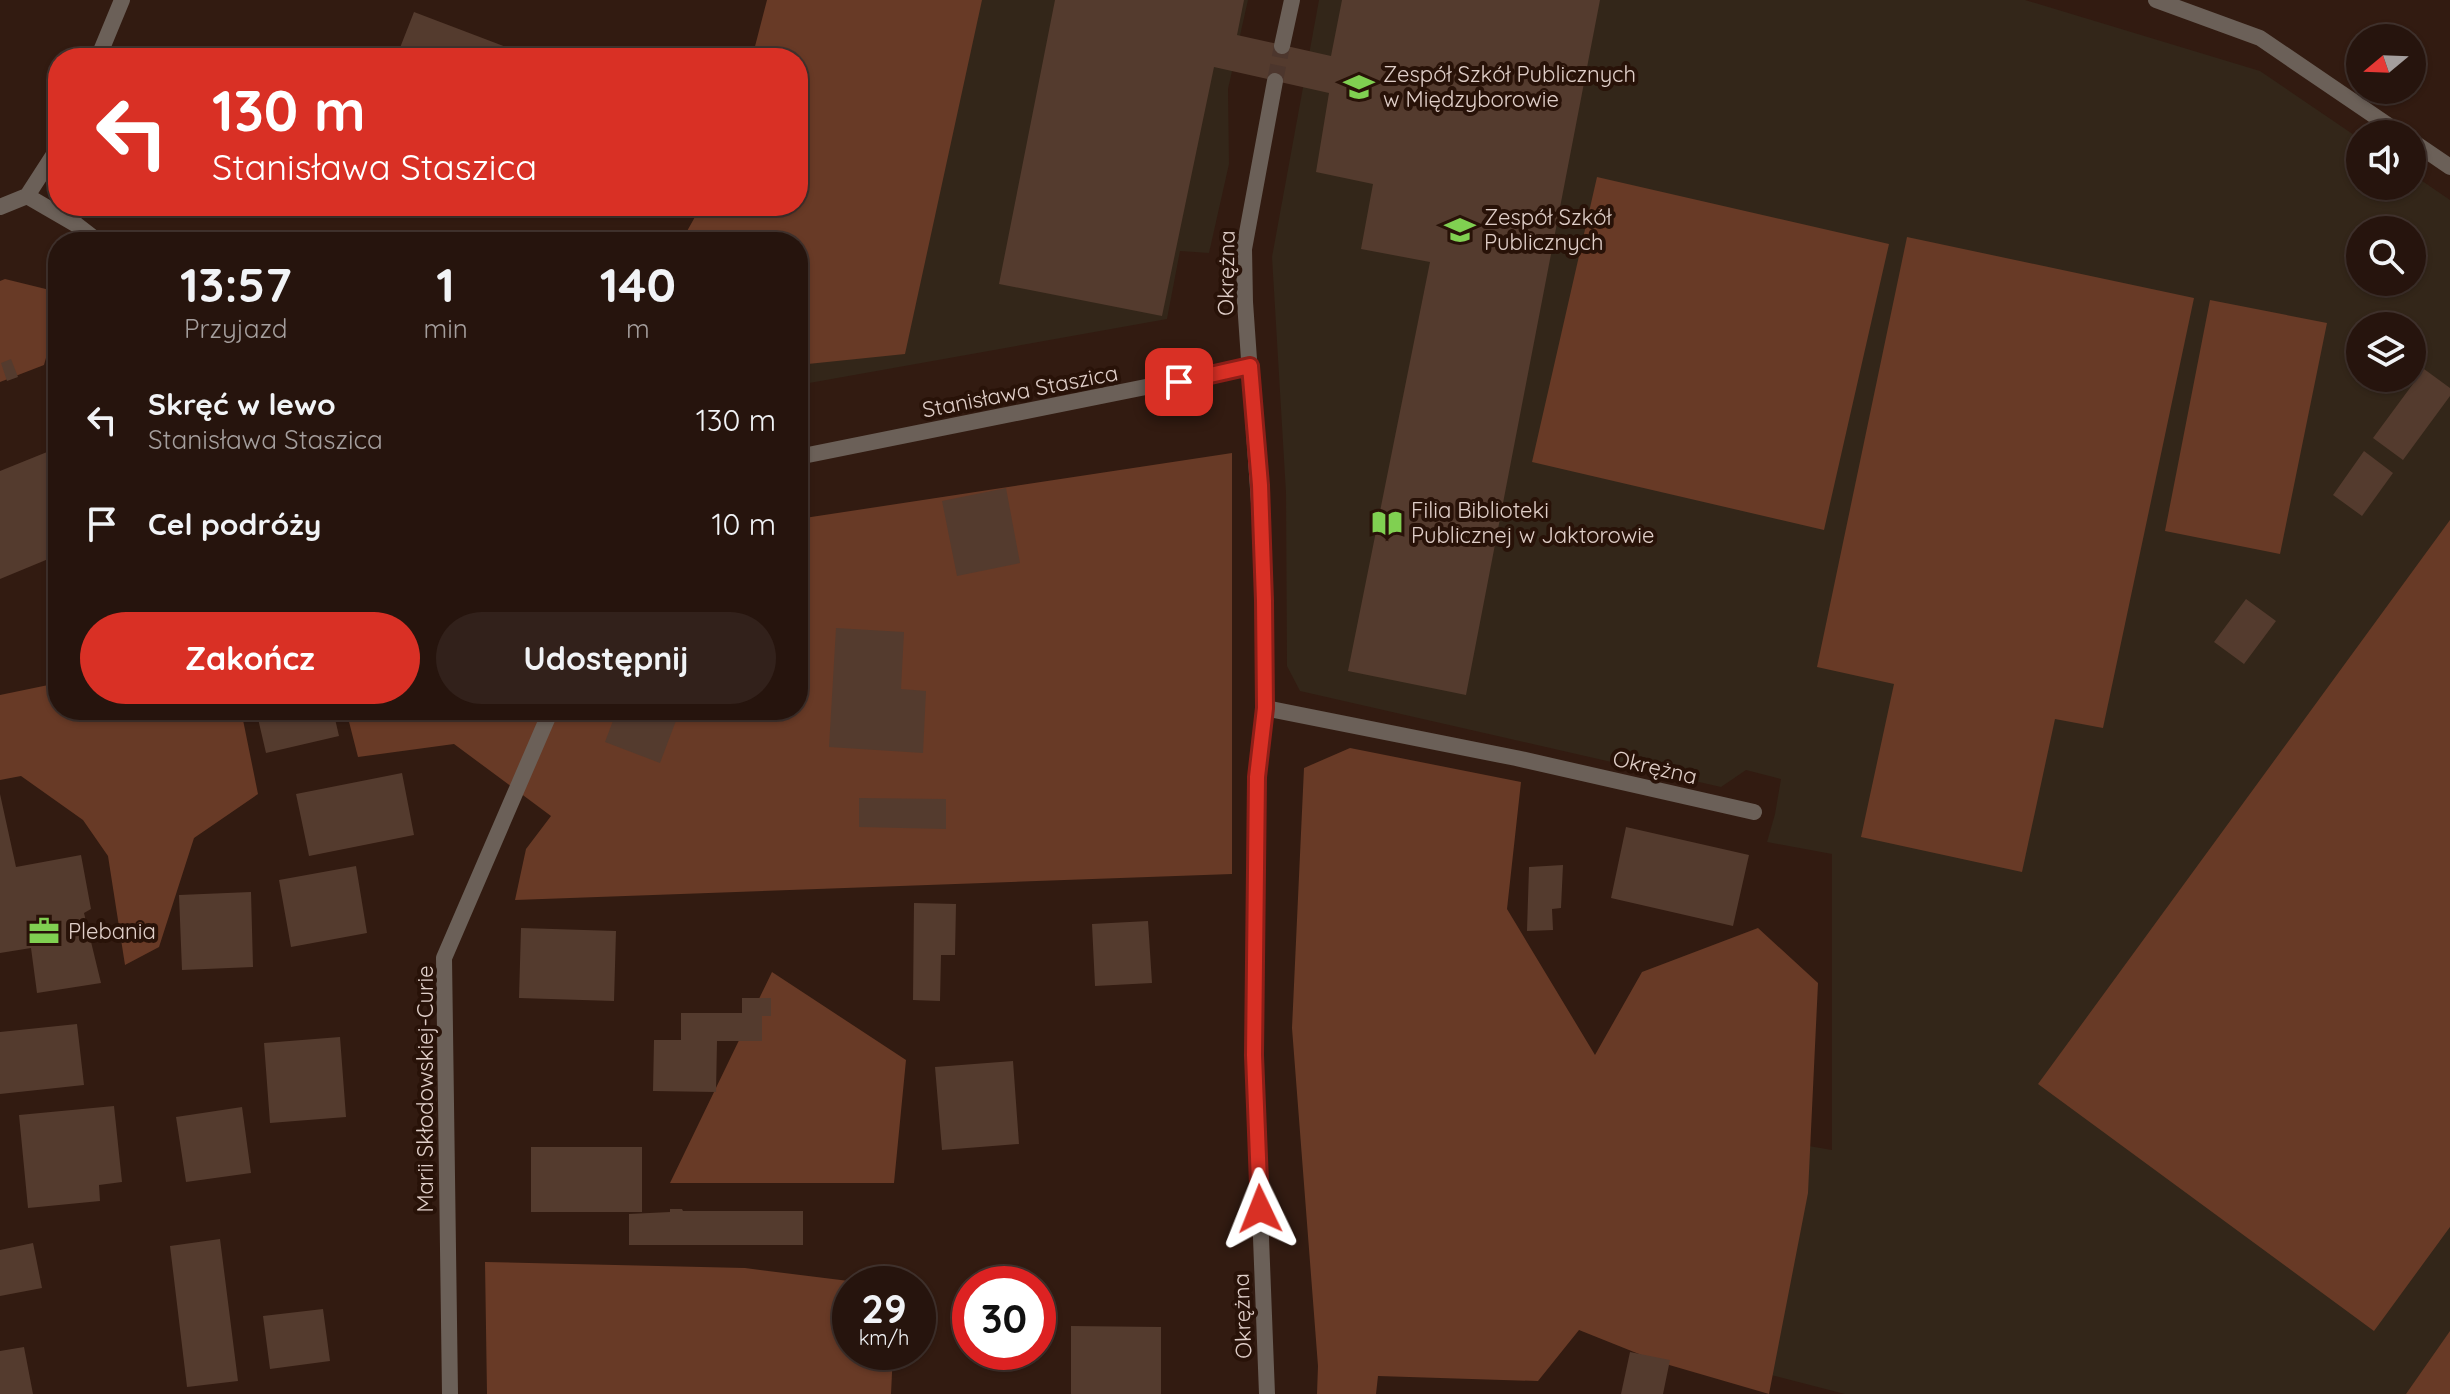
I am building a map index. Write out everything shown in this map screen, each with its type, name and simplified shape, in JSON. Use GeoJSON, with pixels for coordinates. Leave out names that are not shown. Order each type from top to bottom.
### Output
{"type":"FeatureCollection","features":[{"type":"Feature","properties":{"kind":"street"},"geometry":{"type":"LineString","coordinates":[[102,48],[122,0]]}},
{"type":"Feature","properties":{"kind":"street"},"geometry":{"type":"LineString","coordinates":[[1282,46],[1292,0]]}},
{"type":"Feature","properties":{"kind":"street"},"geometry":{"type":"LineString","coordinates":[[2156,0],[2260,38],[2380,120]]}},
{"type":"Feature","properties":{"kind":"street","name":"Okrężna"},"geometry":{"type":"LineString","coordinates":[[1267,1394],[1254,1055],[1257,777],[1265,708],[1263,546],[1244,249],[1275,81]]}},
{"type":"Feature","properties":{"kind":"street"},"geometry":{"type":"LineString","coordinates":[[2426,151],[2450,167]]}},
{"type":"Feature","properties":{"kind":"street"},"geometry":{"type":"LineString","coordinates":[[0,207],[27,196],[48,163]]}},
{"type":"Feature","properties":{"kind":"street"},"geometry":{"type":"LineString","coordinates":[[27,196],[48,208]]}},
{"type":"Feature","properties":{"kind":"street"},"geometry":{"type":"LineString","coordinates":[[61,216],[86,232]]}},
{"type":"Feature","properties":{"kind":"street","name":"Stanisława Staszica"},"geometry":{"type":"LineString","coordinates":[[808,455],[1250,366]]}},
{"type":"Feature","properties":{"kind":"street","name":"Okrężna"},"geometry":{"type":"LineString","coordinates":[[1265,708],[1516,758],[1754,812]]}},
{"type":"Feature","properties":{"kind":"street","name":"Marii Skłodowskiej-Curie"},"geometry":{"type":"LineString","coordinates":[[450,1394],[444,958],[547,720]]}},
{"type":"Feature","properties":{"kind":"shaded area"},"geometry":{"type":"Polygon","coordinates":[[[767,0],[982,0],[905,354],[808,364],[808,232],[687,232],[695,216],[808,216],[808,48],[755,48],[767,0]]]}},
{"type":"Feature","properties":{"kind":"shaded area"},"geometry":{"type":"Polygon","coordinates":[[[850,0],[1248,0],[1228,89],[1229,164],[1209,253],[1180,251],[1167,319],[808,383],[808,232],[762,232],[784,216],[808,216],[808,166],[850,0]]]}},
{"type":"Feature","properties":{"kind":"shaded area"},"geometry":{"type":"Polygon","coordinates":[[[1319,0],[2025,0],[2260,71],[2346,129],[2346,200],[2426,200],[2426,184],[2450,200],[2450,1339],[2413,1394],[1845,1394],[1767,1374],[1767,1139],[1832,1150],[1832,854],[1767,842],[1781,779],[1746,770],[1721,787],[1300,691],[1287,666],[1286,493],[1272,257],[1319,0]]]}},
{"type":"Feature","properties":{"kind":"shaded area"},"geometry":{"type":"Polygon","coordinates":[[[1597,177],[1889,244],[1824,530],[1532,462],[1597,177]]]}},
{"type":"Feature","properties":{"kind":"shaded area"},"geometry":{"type":"Polygon","coordinates":[[[1907,237],[2194,298],[2103,728],[2055,719],[2022,872],[1861,837],[1894,684],[1817,667],[1907,237]]]}},
{"type":"Feature","properties":{"kind":"shaded area"},"geometry":{"type":"Polygon","coordinates":[[[5,279],[48,290],[48,351],[44,365],[0,382],[0,281],[5,279]]]}},
{"type":"Feature","properties":{"kind":"shaded area"},"geometry":{"type":"Polygon","coordinates":[[[2210,300],[2327,323],[2280,554],[2165,531],[2210,300]]]}},
{"type":"Feature","properties":{"kind":"shaded area"},"geometry":{"type":"Polygon","coordinates":[[[1232,453],[1232,874],[515,900],[526,849],[551,816],[454,744],[358,757],[349,720],[808,720],[808,517],[1232,453]]]}},
{"type":"Feature","properties":{"kind":"shaded area"},"geometry":{"type":"Polygon","coordinates":[[[2450,520],[2450,1227],[2374,1331],[2038,1084],[2450,520]]]}},
{"type":"Feature","properties":{"kind":"shaded area"},"geometry":{"type":"Polygon","coordinates":[[[48,685],[48,720],[243,720],[258,794],[194,838],[159,947],[125,965],[108,856],[83,820],[21,776],[0,780],[0,695],[48,685]]]}},
{"type":"Feature","properties":{"kind":"shaded area"},"geometry":{"type":"Polygon","coordinates":[[[1350,748],[1521,782],[1507,909],[1595,1055],[1642,972],[1758,928],[1818,983],[1808,1193],[1769,1394],[1659,1362],[1579,1330],[1538,1381],[1378,1376],[1376,1394],[1317,1394],[1318,1366],[1292,1028],[1304,768],[1350,748]]]}},
{"type":"Feature","properties":{"kind":"shaded area"},"geometry":{"type":"Polygon","coordinates":[[[772,972],[906,1060],[894,1183],[670,1183],[772,972]]]}},
{"type":"Feature","properties":{"kind":"shaded area"},"geometry":{"type":"Polygon","coordinates":[[[485,1262],[745,1268],[832,1279],[832,1370],[892,1370],[891,1394],[487,1394],[485,1262]]]}},
{"type":"Feature","properties":{"kind":"shaded area"},"geometry":{"type":"Polygon","coordinates":[[[2450,1331],[2450,1394],[2406,1394],[2450,1331]]]}},
{"type":"Feature","properties":{"kind":"building","name":"Zespół Szkół Publicznych"},"geometry":{"type":"Polygon","coordinates":[[[1055,0],[1244,0],[1237,35],[1331,56],[1342,0],[1600,0],[1466,695],[1348,671],[1430,262],[1361,249],[1373,184],[1316,172],[1329,93],[1214,67],[1162,316],[999,284],[1055,0]]]}},
{"type":"Feature","properties":{"kind":"building"},"geometry":{"type":"Polygon","coordinates":[[[414,12],[509,48],[400,48],[414,12]]]}},
{"type":"Feature","properties":{"kind":"building"},"geometry":{"type":"Polygon","coordinates":[[[11,359],[18,377],[7,381],[1,363],[11,359]]]}},
{"type":"Feature","properties":{"kind":"building"},"geometry":{"type":"Polygon","coordinates":[[[2426,370],[2450,388],[2450,396],[2403,460],[2373,438],[2407,392],[2426,392],[2426,370]]]}},
{"type":"Feature","properties":{"kind":"building"},"geometry":{"type":"Polygon","coordinates":[[[2364,451],[2393,473],[2362,516],[2333,495],[2364,451]]]}},
{"type":"Feature","properties":{"kind":"building"},"geometry":{"type":"Polygon","coordinates":[[[48,452],[48,559],[0,579],[0,471],[48,452]]]}},
{"type":"Feature","properties":{"kind":"building"},"geometry":{"type":"Polygon","coordinates":[[[1006,488],[1020,563],[957,576],[942,501],[1006,488]]]}},
{"type":"Feature","properties":{"kind":"building"},"geometry":{"type":"Polygon","coordinates":[[[2246,599],[2276,621],[2244,664],[2214,642],[2246,599]]]}},
{"type":"Feature","properties":{"kind":"building"},"geometry":{"type":"Polygon","coordinates":[[[836,628],[904,632],[901,689],[926,691],[923,753],[829,747],[836,628]]]}},
{"type":"Feature","properties":{"kind":"building"},"geometry":{"type":"Polygon","coordinates":[[[258,720],[335,720],[339,736],[266,753],[258,720]]]}},
{"type":"Feature","properties":{"kind":"building"},"geometry":{"type":"Polygon","coordinates":[[[613,720],[676,720],[660,763],[605,742],[613,720]]]}},
{"type":"Feature","properties":{"kind":"building"},"geometry":{"type":"Polygon","coordinates":[[[402,773],[414,835],[309,856],[296,794],[402,773]]]}},
{"type":"Feature","properties":{"kind":"building","name":"Plebania"},"geometry":{"type":"Polygon","coordinates":[[[0,794],[16,867],[81,855],[91,909],[84,913],[101,983],[37,993],[31,948],[0,953],[0,794]]]}},
{"type":"Feature","properties":{"kind":"building"},"geometry":{"type":"Polygon","coordinates":[[[859,798],[946,799],[946,829],[859,827],[859,798]]]}},
{"type":"Feature","properties":{"kind":"building"},"geometry":{"type":"Polygon","coordinates":[[[1626,827],[1749,855],[1733,926],[1611,898],[1626,827]]]}},
{"type":"Feature","properties":{"kind":"building"},"geometry":{"type":"Polygon","coordinates":[[[1563,865],[1561,908],[1552,909],[1553,930],[1527,931],[1529,867],[1563,865]]]}},
{"type":"Feature","properties":{"kind":"building"},"geometry":{"type":"Polygon","coordinates":[[[356,866],[367,933],[291,947],[279,880],[356,866]]]}},
{"type":"Feature","properties":{"kind":"building"},"geometry":{"type":"Polygon","coordinates":[[[251,892],[253,967],[182,970],[179,895],[251,892]]]}},
{"type":"Feature","properties":{"kind":"building"},"geometry":{"type":"Polygon","coordinates":[[[914,903],[956,904],[955,955],[941,955],[940,1001],[913,1000],[914,903]]]}},
{"type":"Feature","properties":{"kind":"building"},"geometry":{"type":"Polygon","coordinates":[[[1148,921],[1152,983],[1095,986],[1092,924],[1148,921]]]}},
{"type":"Feature","properties":{"kind":"building"},"geometry":{"type":"Polygon","coordinates":[[[521,928],[616,931],[614,1001],[519,998],[521,928]]]}},
{"type":"Feature","properties":{"kind":"building"},"geometry":{"type":"Polygon","coordinates":[[[742,998],[771,998],[771,1016],[762,1016],[762,1041],[717,1041],[716,1092],[653,1091],[654,1040],[681,1040],[681,1013],[742,1013],[742,998]]]}},
{"type":"Feature","properties":{"kind":"building"},"geometry":{"type":"Polygon","coordinates":[[[77,1024],[84,1085],[0,1094],[0,1032],[77,1024]]]}},
{"type":"Feature","properties":{"kind":"building"},"geometry":{"type":"Polygon","coordinates":[[[340,1037],[346,1117],[270,1123],[264,1043],[340,1037]]]}},
{"type":"Feature","properties":{"kind":"building"},"geometry":{"type":"Polygon","coordinates":[[[1013,1061],[1019,1144],[942,1150],[935,1067],[1013,1061]]]}},
{"type":"Feature","properties":{"kind":"building"},"geometry":{"type":"Polygon","coordinates":[[[114,1106],[122,1182],[99,1185],[100,1201],[28,1208],[19,1115],[114,1106]]]}},
{"type":"Feature","properties":{"kind":"building"},"geometry":{"type":"Polygon","coordinates":[[[242,1107],[251,1173],[186,1182],[176,1117],[242,1107]]]}},
{"type":"Feature","properties":{"kind":"building"},"geometry":{"type":"Polygon","coordinates":[[[531,1147],[642,1147],[642,1212],[531,1212],[531,1147]]]}},
{"type":"Feature","properties":{"kind":"building"},"geometry":{"type":"Polygon","coordinates":[[[670,1209],[803,1211],[803,1245],[629,1245],[629,1214],[670,1212],[670,1209]]]}},
{"type":"Feature","properties":{"kind":"building"},"geometry":{"type":"Polygon","coordinates":[[[220,1239],[238,1381],[187,1387],[170,1246],[220,1239]]]}},
{"type":"Feature","properties":{"kind":"building"},"geometry":{"type":"Polygon","coordinates":[[[33,1243],[42,1288],[0,1296],[0,1250],[33,1243]]]}},
{"type":"Feature","properties":{"kind":"building"},"geometry":{"type":"Polygon","coordinates":[[[323,1309],[330,1361],[270,1369],[263,1316],[323,1309]]]}},
{"type":"Feature","properties":{"kind":"building"},"geometry":{"type":"Polygon","coordinates":[[[1071,1326],[1161,1327],[1161,1394],[1071,1394],[1071,1326]]]}},
{"type":"Feature","properties":{"kind":"building"},"geometry":{"type":"Polygon","coordinates":[[[24,1347],[33,1394],[0,1394],[0,1351],[24,1347]]]}},
{"type":"Feature","properties":{"kind":"building"},"geometry":{"type":"Polygon","coordinates":[[[1630,1352],[1670,1360],[1663,1394],[1621,1394],[1630,1352]]]}},
{"type":"Feature","properties":{"kind":"tunnel"},"geometry":{"type":"LineString","coordinates":[[1275,81],[1282,46]]}},
{"type":"Feature","properties":{"kind":"place","name":"Zespół Szkół Publicznych w Międzyborowie"},"geometry":{"type":"Point","coordinates":[1359,87]}},
{"type":"Feature","properties":{"kind":"place","name":"Zespół Szkół Publicznych"},"geometry":{"type":"Point","coordinates":[1460,230]}},
{"type":"Feature","properties":{"kind":"place","name":"Filia Biblioteki Publicznej w Jaktorowie"},"geometry":{"type":"Point","coordinates":[1387,523]}},
{"type":"Feature","properties":{"kind":"place","name":"Plebania"},"geometry":{"type":"Point","coordinates":[44,931]}},
{"type":"Feature","properties":{"kind":"route"},"geometry":{"type":"LineString","coordinates":[[1179,382],[1250,366],[1260,485],[1264,601],[1265,708],[1257,777],[1254,1055],[1260,1209]]}}]}
